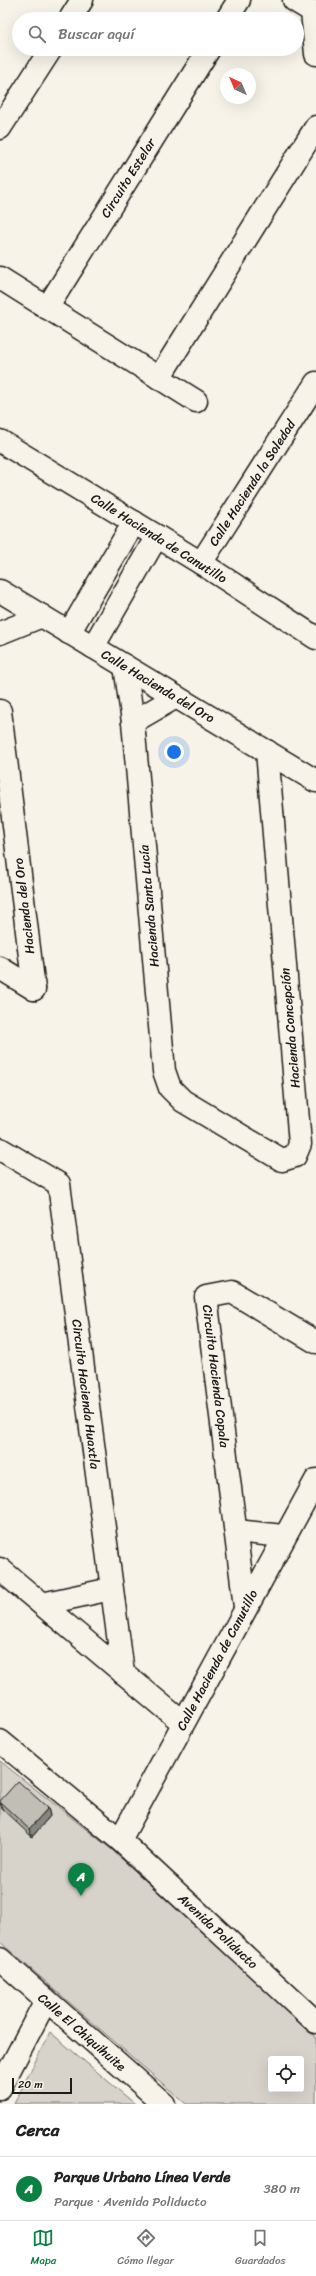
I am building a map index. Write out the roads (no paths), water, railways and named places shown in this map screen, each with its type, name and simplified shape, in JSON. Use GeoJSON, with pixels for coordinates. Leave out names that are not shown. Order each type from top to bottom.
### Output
{"type":"FeatureCollection","features":[{"type":"Feature","properties":{"kind":"street"},"geometry":{"type":"LineString","coordinates":[[74,12],[82,0]]}},
{"type":"Feature","properties":{"kind":"street"},"geometry":{"type":"LineString","coordinates":[[231,12],[239,0]]}},
{"type":"Feature","properties":{"kind":"street"},"geometry":{"type":"LineString","coordinates":[[294,0],[312,11],[316,54]]}},
{"type":"Feature","properties":{"kind":"street"},"geometry":{"type":"LineString","coordinates":[[0,128],[46,56]]}},
{"type":"Feature","properties":{"kind":"street","name":"Circuito Estelar"},"geometry":{"type":"LineString","coordinates":[[47,308],[204,56]]}},
{"type":"Feature","properties":{"kind":"street"},"geometry":{"type":"LineString","coordinates":[[159,378],[316,127]]}},
{"type":"Feature","properties":{"kind":"street"},"geometry":{"type":"LineString","coordinates":[[0,278],[196,401]]}},
{"type":"Feature","properties":{"kind":"street","name":"Calle Hacienda la Soledad"},"geometry":{"type":"LineString","coordinates":[[201,563],[316,383]]}},
{"type":"Feature","properties":{"kind":"street","name":"Calle Hacienda de Canutillo"},"geometry":{"type":"LineString","coordinates":[[0,441],[201,563],[316,638]]}},
{"type":"Feature","properties":{"kind":"street"},"geometry":{"type":"LineString","coordinates":[[69,633],[134,522]]}},
{"type":"Feature","properties":{"kind":"street"},"geometry":{"type":"LineString","coordinates":[[93,647],[157,536]]}},
{"type":"Feature","properties":{"kind":"street","name":"Calle Hacienda del Oro"},"geometry":{"type":"LineString","coordinates":[[0,591],[316,781]]}},
{"type":"Feature","properties":{"kind":"street"},"geometry":{"type":"LineString","coordinates":[[0,633],[42,616]]}},
{"type":"Feature","properties":{"kind":"street","name":"Hacienda Santa Lucía"},"geometry":{"type":"LineString","coordinates":[[125,666],[133,722],[164,1071],[170,1088]]}},
{"type":"Feature","properties":{"kind":"street"},"geometry":{"type":"LineString","coordinates":[[133,722],[176,697]]}},
{"type":"Feature","properties":{"kind":"street","name":"Hacienda del Oro"},"geometry":{"type":"LineString","coordinates":[[0,711],[34,989],[0,968]]}},
{"type":"Feature","properties":{"kind":"street","name":"Hacienda Concepción"},"geometry":{"type":"LineString","coordinates":[[170,1088],[183,1101],[282,1160],[295,1156],[300,1144],[267,751]]}},
{"type":"Feature","properties":{"kind":"street","name":"Circuito Hacienda Huaxtla"},"geometry":{"type":"LineString","coordinates":[[0,1149],[59,1184],[123,1673]]}},
{"type":"Feature","properties":{"kind":"street","name":"Circuito Hacienda Copala"},"geometry":{"type":"LineString","coordinates":[[245,1607],[206,1297],[232,1292],[316,1342]]}},
{"type":"Feature","properties":{"kind":"street","name":"Calle Hacienda de Canutillo"},"geometry":{"type":"LineString","coordinates":[[120,1840],[245,1607],[316,1480]]}},
{"type":"Feature","properties":{"kind":"street"},"geometry":{"type":"LineString","coordinates":[[236,1531],[284,1536]]}},
{"type":"Feature","properties":{"kind":"street"},"geometry":{"type":"LineString","coordinates":[[0,1569],[183,1723]]}},
{"type":"Feature","properties":{"kind":"street"},"geometry":{"type":"LineString","coordinates":[[42,1604],[111,1589]]}},
{"type":"Feature","properties":{"kind":"street","name":"Avenida Poliducto"},"geometry":{"type":"LineString","coordinates":[[0,1741],[120,1840],[316,2022]]}},
{"type":"Feature","properties":{"kind":"street","name":"Calle El Chiquihuite"},"geometry":{"type":"LineString","coordinates":[[0,1959],[164,2104]]}},
{"type":"Feature","properties":{"kind":"street"},"geometry":{"type":"LineString","coordinates":[[0,2088],[46,2000]]}},
{"type":"Feature","properties":{"kind":"place","name":"Parque Urbano Línea Verde"},"geometry":{"type":"Point","coordinates":[81,1896]}}]}
